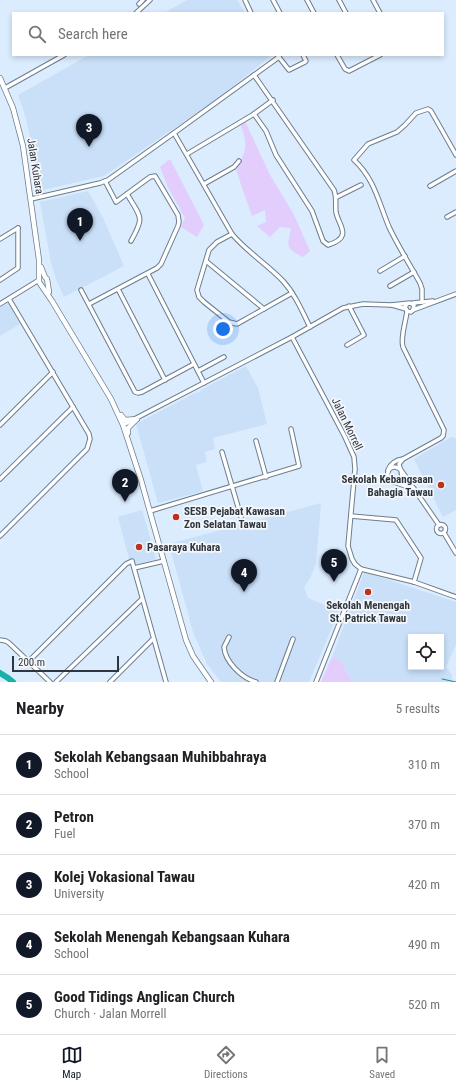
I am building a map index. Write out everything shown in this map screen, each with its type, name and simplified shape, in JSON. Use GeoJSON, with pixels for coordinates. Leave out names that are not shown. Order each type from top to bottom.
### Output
{"type":"FeatureCollection","features":[{"type":"Feature","properties":{"kind":"main road","name":"Jalan Kuhara"},"geometry":{"type":"LineString","coordinates":[[0,78],[5,88],[21,135],[42,281],[52,301],[111,400]]}},
{"type":"Feature","properties":{"kind":"main road"},"geometry":{"type":"LineString","coordinates":[[111,400],[114,401],[124,419],[137,419]]}},
{"type":"Feature","properties":{"kind":"main road"},"geometry":{"type":"LineString","coordinates":[[111,400],[124,425],[190,649],[199,666],[211,682]]}},
{"type":"Feature","properties":{"kind":"main road"},"geometry":{"type":"LineString","coordinates":[[128,438],[128,428],[137,419]]}},
{"type":"Feature","properties":{"kind":"street"},"geometry":{"type":"LineString","coordinates":[[139,4],[143,0]]}},
{"type":"Feature","properties":{"kind":"street"},"geometry":{"type":"LineString","coordinates":[[137,12],[150,0]]}},
{"type":"Feature","properties":{"kind":"street"},"geometry":{"type":"LineString","coordinates":[[245,0],[251,12]]}},
{"type":"Feature","properties":{"kind":"street"},"geometry":{"type":"LineString","coordinates":[[273,0],[279,12]]}},
{"type":"Feature","properties":{"kind":"street"},"geometry":{"type":"LineString","coordinates":[[307,0],[313,12]]}},
{"type":"Feature","properties":{"kind":"street"},"geometry":{"type":"LineString","coordinates":[[339,0],[345,12]]}},
{"type":"Feature","properties":{"kind":"street"},"geometry":{"type":"LineString","coordinates":[[373,0],[379,12]]}},
{"type":"Feature","properties":{"kind":"street"},"geometry":{"type":"LineString","coordinates":[[5,88],[62,56]]}},
{"type":"Feature","properties":{"kind":"street"},"geometry":{"type":"LineString","coordinates":[[31,199],[105,181],[174,134],[278,56],[289,70],[306,61],[304,56]]}},
{"type":"Feature","properties":{"kind":"street"},"geometry":{"type":"LineString","coordinates":[[338,56],[345,69],[349,71],[378,56]]}},
{"type":"Feature","properties":{"kind":"street"},"geometry":{"type":"LineString","coordinates":[[254,75],[331,184],[337,197],[336,211],[343,231],[338,240],[328,245],[323,241],[312,211],[276,155],[266,131],[254,114]]}},
{"type":"Feature","properties":{"kind":"street"},"geometry":{"type":"LineString","coordinates":[[187,154],[254,114],[273,100]]}},
{"type":"Feature","properties":{"kind":"street"},"geometry":{"type":"LineString","coordinates":[[422,302],[422,289],[389,227],[372,183],[366,172],[354,160],[368,144],[390,136],[401,129],[416,113],[428,108],[455,152]]}},
{"type":"Feature","properties":{"kind":"street"},"geometry":{"type":"LineString","coordinates":[[174,134],[187,154],[232,234],[239,243],[282,280],[292,293],[310,327]]}},
{"type":"Feature","properties":{"kind":"street"},"geometry":{"type":"LineString","coordinates":[[204,184],[234,167],[239,162]]}},
{"type":"Feature","properties":{"kind":"street"},"geometry":{"type":"LineString","coordinates":[[430,186],[456,171]]}},
{"type":"Feature","properties":{"kind":"street"},"geometry":{"type":"LineString","coordinates":[[89,304],[148,274],[161,264],[178,226],[179,218],[155,176],[150,177],[116,202],[105,181]]}},
{"type":"Feature","properties":{"kind":"street"},"geometry":{"type":"LineString","coordinates":[[337,197],[361,184]]}},
{"type":"Feature","properties":{"kind":"street"},"geometry":{"type":"LineString","coordinates":[[127,194],[140,218],[140,225],[131,241]]}},
{"type":"Feature","properties":{"kind":"street"},"geometry":{"type":"LineString","coordinates":[[447,217],[456,212]]}},
{"type":"Feature","properties":{"kind":"street"},"geometry":{"type":"LineString","coordinates":[[0,239],[18,228],[18,268],[0,280]]}},
{"type":"Feature","properties":{"kind":"street"},"geometry":{"type":"LineString","coordinates":[[232,234],[220,240],[212,247],[206,261],[197,290],[204,302],[232,324],[237,324],[292,293]]}},
{"type":"Feature","properties":{"kind":"street"},"geometry":{"type":"LineString","coordinates":[[380,271],[405,256]]}},
{"type":"Feature","properties":{"kind":"street"},"geometry":{"type":"LineString","coordinates":[[206,261],[264,309]]}},
{"type":"Feature","properties":{"kind":"street"},"geometry":{"type":"LineString","coordinates":[[390,286],[414,272]]}},
{"type":"Feature","properties":{"kind":"street"},"geometry":{"type":"LineString","coordinates":[[148,274],[204,383]]}},
{"type":"Feature","properties":{"kind":"street"},"geometry":{"type":"LineString","coordinates":[[0,304],[28,287],[42,281]]}},
{"type":"Feature","properties":{"kind":"street"},"geometry":{"type":"LineString","coordinates":[[118,289],[165,380]]}},
{"type":"Feature","properties":{"kind":"street"},"geometry":{"type":"LineString","coordinates":[[81,290],[135,392],[142,392],[194,364]]}},
{"type":"Feature","properties":{"kind":"street"},"geometry":{"type":"LineString","coordinates":[[391,304],[409,310],[456,294]]}},
{"type":"Feature","properties":{"kind":"street"},"geometry":{"type":"LineString","coordinates":[[0,536],[87,449],[90,439],[89,434],[9,299]]}},
{"type":"Feature","properties":{"kind":"street"},"geometry":{"type":"LineString","coordinates":[[124,425],[348,306],[369,304],[407,304],[410,302],[440,300]]}},
{"type":"Feature","properties":{"kind":"street"},"geometry":{"type":"LineString","coordinates":[[393,482],[400,479],[402,475],[399,464],[404,459],[438,440],[443,436],[444,430],[403,347],[402,340],[409,310],[414,307],[413,303]]}},
{"type":"Feature","properties":{"kind":"street"},"geometry":{"type":"LineString","coordinates":[[407,304],[405,306],[409,310]]}},
{"type":"Feature","properties":{"kind":"street"},"geometry":{"type":"LineString","coordinates":[[347,345],[364,335],[348,306]]}},
{"type":"Feature","properties":{"kind":"street","name":"Jalan Morrell"},"geometry":{"type":"LineString","coordinates":[[292,337],[354,457],[355,469],[348,540],[349,551],[355,564],[361,569]]}},
{"type":"Feature","properties":{"kind":"street"},"geometry":{"type":"LineString","coordinates":[[198,371],[224,357]]}},
{"type":"Feature","properties":{"kind":"street"},"geometry":{"type":"LineString","coordinates":[[0,425],[53,372]]}},
{"type":"Feature","properties":{"kind":"street"},"geometry":{"type":"LineString","coordinates":[[0,479],[73,407]]}},
{"type":"Feature","properties":{"kind":"street"},"geometry":{"type":"LineString","coordinates":[[150,512],[299,466],[291,429]]}},
{"type":"Feature","properties":{"kind":"street"},"geometry":{"type":"LineString","coordinates":[[256,441],[266,477]]}},
{"type":"Feature","properties":{"kind":"street"},"geometry":{"type":"LineString","coordinates":[[222,452],[241,517]]}},
{"type":"Feature","properties":{"kind":"street"},"geometry":{"type":"LineString","coordinates":[[404,459],[392,463],[388,470],[388,478],[393,482],[415,490]]}},
{"type":"Feature","properties":{"kind":"street"},"geometry":{"type":"LineString","coordinates":[[388,470],[395,467],[401,470],[439,525],[443,525],[445,527],[446,530],[444,533],[456,553]]}},
{"type":"Feature","properties":{"kind":"street"},"geometry":{"type":"LineString","coordinates":[[351,516],[396,520],[421,558],[414,582]]}},
{"type":"Feature","properties":{"kind":"street"},"geometry":{"type":"LineString","coordinates":[[439,525],[437,531],[441,534],[444,533]]}},
{"type":"Feature","properties":{"kind":"street"},"geometry":{"type":"LineString","coordinates":[[29,661],[126,564],[132,561],[166,682]]}},
{"type":"Feature","properties":{"kind":"street"},"geometry":{"type":"LineString","coordinates":[[134,568],[164,561]]}},
{"type":"Feature","properties":{"kind":"street"},"geometry":{"type":"LineString","coordinates":[[316,682],[361,569],[414,582],[456,598]]}},
{"type":"Feature","properties":{"kind":"street"},"geometry":{"type":"LineString","coordinates":[[56,682],[142,599]]}},
{"type":"Feature","properties":{"kind":"street"},"geometry":{"type":"LineString","coordinates":[[229,637],[224,647],[226,656],[240,673],[256,682]]}},
{"type":"Feature","properties":{"kind":"street"},"geometry":{"type":"LineString","coordinates":[[110,682],[153,639]]}},
{"type":"Feature","properties":{"kind":"street"},"geometry":{"type":"LineString","coordinates":[[276,682],[293,639]]}},
{"type":"Feature","properties":{"kind":"street"},"geometry":{"type":"LineString","coordinates":[[0,640],[6,641],[50,682]]}},
{"type":"Feature","properties":{"kind":"shaded area"},"geometry":{"type":"Polygon","coordinates":[[[187,0],[237,0],[244,12],[166,12],[187,0]]]}},
{"type":"Feature","properties":{"kind":"shaded area"},"geometry":{"type":"Polygon","coordinates":[[[87,56],[271,56],[217,99],[104,176],[38,191],[38,177],[26,118],[18,95],[87,56]]]}},
{"type":"Feature","properties":{"kind":"shaded area"},"geometry":{"type":"Polygon","coordinates":[[[245,121],[270,175],[293,213],[310,251],[303,257],[293,251],[289,246],[288,243],[291,228],[280,227],[270,237],[257,226],[266,222],[265,210],[252,216],[236,170],[245,148],[245,137],[240,124],[245,121]]]}},
{"type":"Feature","properties":{"kind":"shaded area"},"geometry":{"type":"Polygon","coordinates":[[[170,159],[204,225],[197,237],[181,227],[185,218],[168,187],[160,167],[170,159]]]}},
{"type":"Feature","properties":{"kind":"shaded area"},"geometry":{"type":"Polygon","coordinates":[[[88,191],[103,218],[124,266],[64,297],[51,263],[40,202],[88,191]]]}},
{"type":"Feature","properties":{"kind":"shaded area"},"geometry":{"type":"Polygon","coordinates":[[[8,303],[20,324],[0,336],[0,308],[8,303]]]}},
{"type":"Feature","properties":{"kind":"shaded area"},"geometry":{"type":"Polygon","coordinates":[[[246,366],[258,388],[267,424],[213,438],[215,449],[205,452],[207,462],[196,465],[203,491],[158,503],[136,424],[195,393],[200,392],[201,390],[246,366]]]}},
{"type":"Feature","properties":{"kind":"shaded area","name":"Sekolah Kebangsaan Bahagia Tawau"},"geometry":{"type":"Polygon","coordinates":[[[451,437],[456,438],[456,510],[443,517],[414,459],[451,437]]]}},
{"type":"Feature","properties":{"kind":"shaded area"},"geometry":{"type":"Polygon","coordinates":[[[321,503],[316,564],[304,587],[308,598],[339,611],[309,682],[221,682],[207,664],[193,632],[169,544],[321,503]]]}},
{"type":"Feature","properties":{"kind":"shaded area"},"geometry":{"type":"Polygon","coordinates":[[[142,510],[156,559],[131,566],[118,517],[142,510]]]}},
{"type":"Feature","properties":{"kind":"shaded area"},"geometry":{"type":"Polygon","coordinates":[[[364,573],[368,573],[456,602],[456,644],[446,667],[452,675],[452,682],[352,682],[340,660],[332,657],[364,573]]]}},
{"type":"Feature","properties":{"kind":"shaded area"},"geometry":{"type":"Polygon","coordinates":[[[332,657],[340,660],[352,682],[321,682],[332,657]]]}},
{"type":"Feature","properties":{"kind":"waterway"},"geometry":{"type":"LineString","coordinates":[[0,673],[13,682]]}},
{"type":"Feature","properties":{"kind":"waterway"},"geometry":{"type":"LineString","coordinates":[[442,679],[456,682]]}},
{"type":"Feature","properties":{"kind":"place","name":"Kolej Vokasional Tawau"},"geometry":{"type":"Point","coordinates":[89,147]}},
{"type":"Feature","properties":{"kind":"place","name":"Sekolah Kebangsaan Muhibbahraya"},"geometry":{"type":"Point","coordinates":[80,241]}},
{"type":"Feature","properties":{"kind":"place","name":"Sekolah Kebangsaan Bahagia Tawau"},"geometry":{"type":"Point","coordinates":[441,485]}},
{"type":"Feature","properties":{"kind":"place","name":"Petron"},"geometry":{"type":"Point","coordinates":[125,502]}},
{"type":"Feature","properties":{"kind":"place","name":"SESB Pejabat Kawasan Zon Selatan Tawau"},"geometry":{"type":"Point","coordinates":[176,517]}},
{"type":"Feature","properties":{"kind":"place","name":"Pasaraya Kuhara"},"geometry":{"type":"Point","coordinates":[139,547]}},
{"type":"Feature","properties":{"kind":"place","name":"Good Tidings Anglican Church"},"geometry":{"type":"Point","coordinates":[334,582]}},
{"type":"Feature","properties":{"kind":"place","name":"Sekolah Menengah Kebangsaan Kuhara"},"geometry":{"type":"Point","coordinates":[244,592]}},
{"type":"Feature","properties":{"kind":"place","name":"Sekolah Menengah St. Patrick Tawau"},"geometry":{"type":"Point","coordinates":[368,592]}}]}
